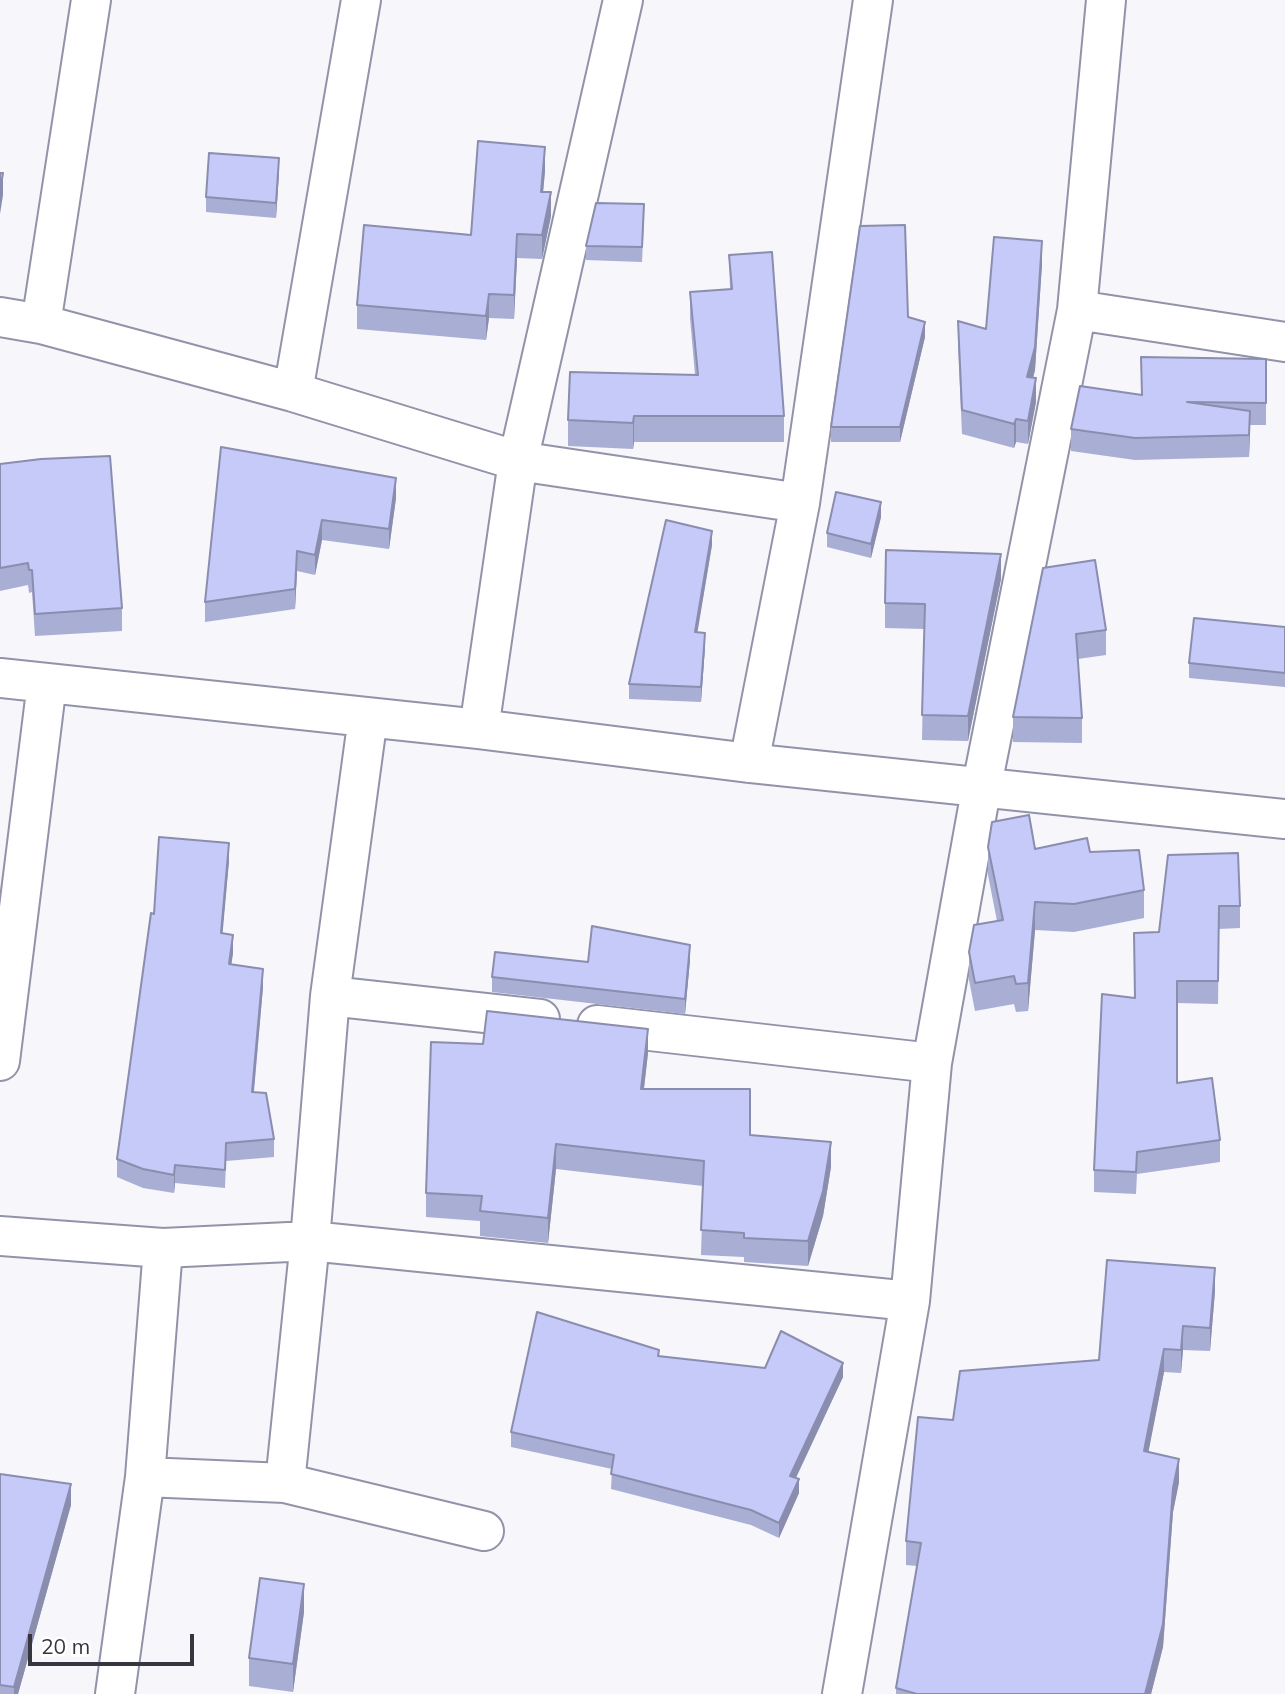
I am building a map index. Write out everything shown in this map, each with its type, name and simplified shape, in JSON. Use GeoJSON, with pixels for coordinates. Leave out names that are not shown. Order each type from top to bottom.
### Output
{"type":"FeatureCollection","features":[{"type":"Feature","properties":{"kind":"street"},"geometry":{"type":"LineString","coordinates":[[41,324],[91,0]]}},
{"type":"Feature","properties":{"kind":"street"},"geometry":{"type":"LineString","coordinates":[[293,392],[361,0]]}},
{"type":"Feature","properties":{"kind":"street"},"geometry":{"type":"LineString","coordinates":[[479,729],[517,461],[623,0]]}},
{"type":"Feature","properties":{"kind":"street"},"geometry":{"type":"LineString","coordinates":[[749,763],[800,503],[873,0]]}},
{"type":"Feature","properties":{"kind":"street"},"geometry":{"type":"LineString","coordinates":[[842,1694],[910,1301],[932,1063],[982,785],[1077,310],[1106,0]]}},
{"type":"Feature","properties":{"kind":"street"},"geometry":{"type":"LineString","coordinates":[[1077,310],[1285,342]]}},
{"type":"Feature","properties":{"kind":"street"},"geometry":{"type":"LineString","coordinates":[[0,317],[41,324],[293,392],[517,461],[800,503]]}},
{"type":"Feature","properties":{"kind":"street"},"geometry":{"type":"LineString","coordinates":[[0,678],[368,716],[749,763],[982,785],[1285,819]]}},
{"type":"Feature","properties":{"kind":"street"},"geometry":{"type":"LineString","coordinates":[[0,1061],[6,974],[47,683]]}},
{"type":"Feature","properties":{"kind":"street"},"geometry":{"type":"LineString","coordinates":[[285,1483],[310,1241],[330,996],[368,716]]}},
{"type":"Feature","properties":{"kind":"street"},"geometry":{"type":"LineString","coordinates":[[330,996],[932,1063]]}},
{"type":"Feature","properties":{"kind":"street"},"geometry":{"type":"LineString","coordinates":[[0,1236],[163,1248],[310,1241],[910,1301]]}},
{"type":"Feature","properties":{"kind":"street"},"geometry":{"type":"LineString","coordinates":[[115,1694],[145,1477],[163,1248]]}},
{"type":"Feature","properties":{"kind":"street"},"geometry":{"type":"LineString","coordinates":[[145,1477],[285,1483],[484,1531]]}},
{"type":"Feature","properties":{"kind":"building"},"geometry":{"type":"Polygon","coordinates":[[[478,141],[545,147],[541,192],[551,192],[542,235],[517,234],[514,295],[489,294],[486,316],[357,305],[364,225],[471,235],[478,141]]]}},
{"type":"Feature","properties":{"kind":"building"},"geometry":{"type":"Polygon","coordinates":[[[209,153],[279,158],[276,203],[206,197],[209,153]]]}},
{"type":"Feature","properties":{"kind":"building"},"geometry":{"type":"Polygon","coordinates":[[[596,203],[644,204],[642,247],[586,246],[596,203]]]}},
{"type":"Feature","properties":{"kind":"building"},"geometry":{"type":"Polygon","coordinates":[[[905,225],[908,317],[925,322],[900,427],[831,427],[860,226],[905,225]]]}},
{"type":"Feature","properties":{"kind":"building"},"geometry":{"type":"Polygon","coordinates":[[[994,237],[1042,241],[1035,347],[1027,377],[1036,378],[1028,421],[1016,419],[1014,424],[962,410],[958,321],[986,329],[994,237]]]}},
{"type":"Feature","properties":{"kind":"building"},"geometry":{"type":"Polygon","coordinates":[[[772,252],[784,416],[634,416],[633,423],[568,420],[570,372],[698,375],[690,292],[732,289],[729,255],[772,252]]]}},
{"type":"Feature","properties":{"kind":"building"},"geometry":{"type":"Polygon","coordinates":[[[1141,357],[1266,359],[1266,403],[1187,402],[1250,411],[1249,435],[1135,438],[1071,429],[1080,386],[1142,395],[1141,357]]]}},
{"type":"Feature","properties":{"kind":"building"},"geometry":{"type":"Polygon","coordinates":[[[221,447],[396,478],[389,529],[322,520],[315,555],[297,551],[295,589],[205,602],[221,447]]]}},
{"type":"Feature","properties":{"kind":"building"},"geometry":{"type":"Polygon","coordinates":[[[110,456],[122,608],[35,614],[32,570],[29,570],[28,563],[0,568],[0,464],[110,456]]]}},
{"type":"Feature","properties":{"kind":"building"},"geometry":{"type":"Polygon","coordinates":[[[836,492],[881,502],[871,544],[827,533],[836,492]]]}},
{"type":"Feature","properties":{"kind":"building"},"geometry":{"type":"Polygon","coordinates":[[[666,520],[712,531],[695,632],[705,633],[701,687],[629,684],[666,520]]]}},
{"type":"Feature","properties":{"kind":"building"},"geometry":{"type":"Polygon","coordinates":[[[886,550],[1001,554],[968,716],[922,715],[925,604],[885,603],[886,550]]]}},
{"type":"Feature","properties":{"kind":"building"},"geometry":{"type":"Polygon","coordinates":[[[1095,560],[1106,630],[1076,634],[1082,718],[1013,717],[1043,568],[1095,560]]]}},
{"type":"Feature","properties":{"kind":"building"},"geometry":{"type":"Polygon","coordinates":[[[1194,618],[1285,627],[1285,673],[1189,663],[1194,618]]]}},
{"type":"Feature","properties":{"kind":"building"},"geometry":{"type":"Polygon","coordinates":[[[1029,815],[1035,849],[1087,838],[1090,852],[1139,850],[1144,890],[1074,904],[1035,902],[1028,983],[1016,984],[1014,976],[975,983],[969,952],[974,925],[1003,920],[988,847],[992,822],[1029,815]]]}},
{"type":"Feature","properties":{"kind":"building"},"geometry":{"type":"Polygon","coordinates":[[[159,837],[229,843],[221,933],[233,935],[229,964],[263,969],[252,1092],[266,1093],[274,1139],[226,1143],[225,1170],[175,1165],[174,1175],[143,1169],[117,1159],[151,913],[154,914],[159,837]]]}},
{"type":"Feature","properties":{"kind":"building"},"geometry":{"type":"Polygon","coordinates":[[[1238,853],[1240,906],[1219,906],[1218,981],[1177,981],[1177,1083],[1212,1078],[1220,1140],[1137,1152],[1136,1172],[1094,1170],[1102,994],[1135,998],[1134,933],[1159,932],[1168,855],[1238,853]]]}},
{"type":"Feature","properties":{"kind":"building"},"geometry":{"type":"Polygon","coordinates":[[[592,926],[690,945],[685,999],[492,977],[495,952],[588,962],[592,926]]]}},
{"type":"Feature","properties":{"kind":"building"},"geometry":{"type":"Polygon","coordinates":[[[487,1011],[648,1029],[641,1089],[750,1089],[750,1135],[831,1142],[823,1191],[808,1241],[744,1238],[744,1233],[701,1230],[704,1161],[556,1144],[548,1218],[480,1211],[482,1196],[426,1193],[431,1042],[483,1044],[487,1011]]]}},
{"type":"Feature","properties":{"kind":"building"},"geometry":{"type":"Polygon","coordinates":[[[1107,1260],[1215,1268],[1210,1328],[1183,1326],[1181,1350],[1164,1349],[1144,1451],[1179,1459],[1173,1488],[1163,1624],[1145,1694],[917,1694],[896,1688],[921,1543],[906,1541],[918,1417],[953,1420],[960,1371],[1099,1360],[1107,1260]]]}},
{"type":"Feature","properties":{"kind":"building"},"geometry":{"type":"Polygon","coordinates":[[[537,1312],[659,1350],[658,1356],[765,1368],[781,1331],[843,1363],[790,1476],[799,1479],[779,1523],[751,1510],[611,1474],[614,1455],[511,1432],[537,1312]]]}},
{"type":"Feature","properties":{"kind":"building"},"geometry":{"type":"Polygon","coordinates":[[[0,1474],[71,1484],[14,1687],[0,1685],[0,1474]]]}},
{"type":"Feature","properties":{"kind":"building"},"geometry":{"type":"Polygon","coordinates":[[[260,1578],[304,1584],[293,1664],[249,1658],[260,1578]]]}}]}
